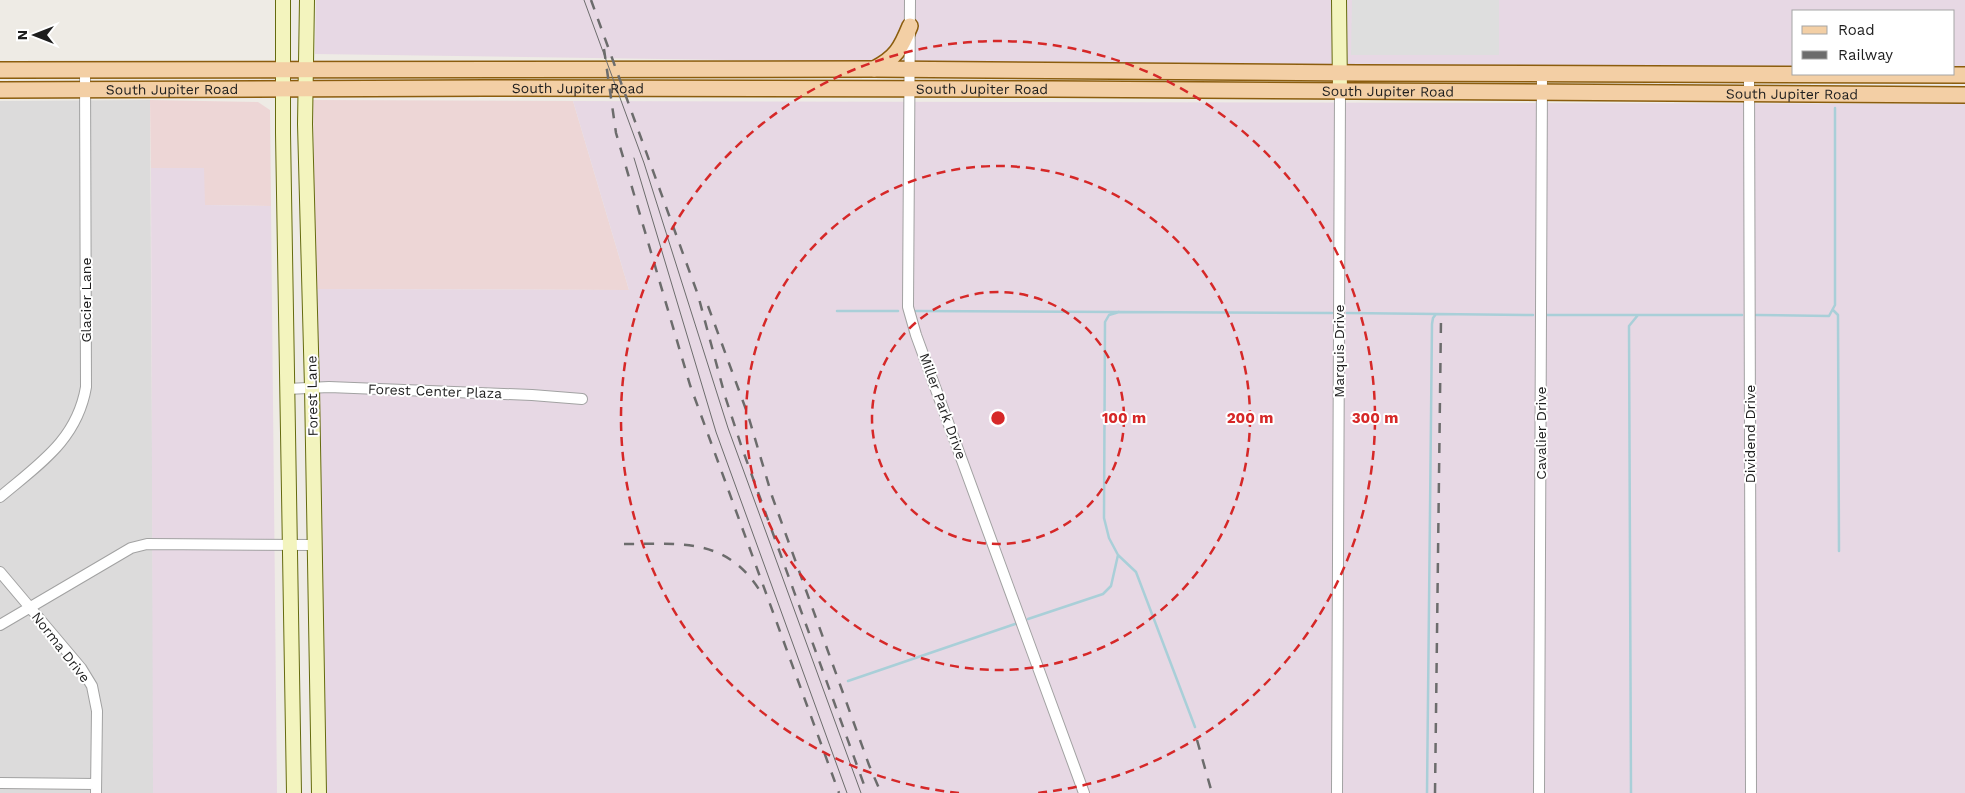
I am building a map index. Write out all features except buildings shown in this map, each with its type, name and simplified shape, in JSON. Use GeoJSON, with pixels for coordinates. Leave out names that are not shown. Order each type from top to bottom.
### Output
{"type":"FeatureCollection","features":[{"type":"Feature","properties":{"kind":"main road","name":"Forest Lane"},"geometry":{"type":"LineString","coordinates":[[283,0],[284,90],[282,133],[291,545],[294,793]]}},
{"type":"Feature","properties":{"kind":"main road","name":"Forest Lane"},"geometry":{"type":"LineString","coordinates":[[307,0],[305,89],[319,793]]}},
{"type":"Feature","properties":{"kind":"main road","name":"Marquis Drive"},"geometry":{"type":"LineString","coordinates":[[1339,0],[1340,91]]}},
{"type":"Feature","properties":{"kind":"main road"},"geometry":{"type":"LineString","coordinates":[[874,69],[886,63],[897,54],[910,26]]}},
{"type":"Feature","properties":{"kind":"main road"},"geometry":{"type":"LineString","coordinates":[[485,69],[485,88]]}},
{"type":"Feature","properties":{"kind":"main road","name":"South Jupiter Road"},"geometry":{"type":"LineString","coordinates":[[0,70],[874,69],[1792,74]]}},
{"type":"Feature","properties":{"kind":"main road"},"geometry":{"type":"LineString","coordinates":[[737,88],[738,70]]}},
{"type":"Feature","properties":{"kind":"main road"},"geometry":{"type":"LineString","coordinates":[[1124,71],[1124,89]]}},
{"type":"Feature","properties":{"kind":"main road"},"geometry":{"type":"LineString","coordinates":[[1650,74],[1650,93]]}},
{"type":"Feature","properties":{"kind":"main road","name":"South Jupiter Road"},"geometry":{"type":"LineString","coordinates":[[1857,75],[1965,75]]}},
{"type":"Feature","properties":{"kind":"main road"},"geometry":{"type":"LineString","coordinates":[[1857,75],[1857,94]]}},
{"type":"Feature","properties":{"kind":"main road","name":"South Jupiter Road"},"geometry":{"type":"LineString","coordinates":[[0,90],[737,88],[1542,93],[1750,92],[1965,95]]}},
{"type":"Feature","properties":{"kind":"main road"},"geometry":{"type":"LineString","coordinates":[[293,713],[318,713]]}},
{"type":"Feature","properties":{"kind":"street","name":"Miller Park Drive"},"geometry":{"type":"LineString","coordinates":[[910,0],[908,307],[911,321],[1084,793]]}},
{"type":"Feature","properties":{"kind":"street","name":"Glacier Lane"},"geometry":{"type":"LineString","coordinates":[[0,497],[44,460],[65,439],[83,403],[86,387],[85,70]]}},
{"type":"Feature","properties":{"kind":"street","name":"Cavalier Drive"},"geometry":{"type":"LineString","coordinates":[[1539,793],[1542,73]]}},
{"type":"Feature","properties":{"kind":"street","name":"Dividend Drive"},"geometry":{"type":"LineString","coordinates":[[1750,74],[1751,793]]}},
{"type":"Feature","properties":{"kind":"street","name":"Marquis Drive"},"geometry":{"type":"LineString","coordinates":[[1337,793],[1340,91]]}},
{"type":"Feature","properties":{"kind":"street","name":"Forest Center Plaza"},"geometry":{"type":"LineString","coordinates":[[287,389],[312,387],[532,395],[582,399]]}},
{"type":"Feature","properties":{"kind":"street"},"geometry":{"type":"LineString","coordinates":[[0,625],[131,548],[146,544],[314,545]]}},
{"type":"Feature","properties":{"kind":"street","name":"Norma Drive"},"geometry":{"type":"LineString","coordinates":[[0,572],[81,668],[92,686],[97,711],[96,788]]}},
{"type":"Feature","properties":{"kind":"street"},"geometry":{"type":"LineString","coordinates":[[0,783],[96,788]]}},
{"type":"Feature","properties":{"kind":"shaded area"},"geometry":{"type":"Polygon","coordinates":[[[316,0],[1965,0],[1965,70],[1955,70],[1955,10],[1792,10],[1792,69],[868,62],[315,54],[316,0]]]}},
{"type":"Feature","properties":{"kind":"shaded area"},"geometry":{"type":"Polygon","coordinates":[[[1352,0],[1499,0],[1499,55],[1351,55],[1352,0]]]}},
{"type":"Feature","properties":{"kind":"shaded area"},"geometry":{"type":"Polygon","coordinates":[[[150,100],[154,793],[0,793],[0,101],[150,100]]]}},
{"type":"Feature","properties":{"kind":"shaded area"},"geometry":{"type":"Polygon","coordinates":[[[150,100],[258,102],[270,110],[271,206],[204,205],[204,168],[151,168],[150,100]]]}},
{"type":"Feature","properties":{"kind":"shaded area"},"geometry":{"type":"Polygon","coordinates":[[[313,100],[573,101],[629,290],[315,289],[313,100]]]}},
{"type":"Feature","properties":{"kind":"shaded area"},"geometry":{"type":"Polygon","coordinates":[[[573,101],[1965,104],[1965,793],[320,793],[315,289],[629,290],[573,101]]]}},
{"type":"Feature","properties":{"kind":"shaded area"},"geometry":{"type":"Polygon","coordinates":[[[151,168],[204,168],[205,205],[271,206],[277,793],[153,793],[151,168]]]}},
{"type":"Feature","properties":{"kind":"waterway"},"geometry":{"type":"LineString","coordinates":[[1756,315],[1829,316],[1835,305],[1835,108]]}},
{"type":"Feature","properties":{"kind":"waterway"},"geometry":{"type":"LineString","coordinates":[[1833,310],[1838,315],[1839,551]]}},
{"type":"Feature","properties":{"kind":"waterway"},"geometry":{"type":"LineString","coordinates":[[837,311],[898,311]]}},
{"type":"Feature","properties":{"kind":"waterway"},"geometry":{"type":"LineString","coordinates":[[916,311],[1332,313]]}},
{"type":"Feature","properties":{"kind":"waterway"},"geometry":{"type":"LineString","coordinates":[[1028,619],[1103,594],[1111,586],[1118,555],[1109,538],[1104,518],[1105,322],[1109,315],[1119,312]]}},
{"type":"Feature","properties":{"kind":"waterway"},"geometry":{"type":"LineString","coordinates":[[1347,313],[1533,315]]}},
{"type":"Feature","properties":{"kind":"waterway"},"geometry":{"type":"LineString","coordinates":[[1427,793],[1432,324],[1436,314]]}},
{"type":"Feature","properties":{"kind":"waterway"},"geometry":{"type":"LineString","coordinates":[[1547,315],[1742,315]]}},
{"type":"Feature","properties":{"kind":"waterway"},"geometry":{"type":"LineString","coordinates":[[1631,793],[1629,326],[1638,315]]}},
{"type":"Feature","properties":{"kind":"waterway"},"geometry":{"type":"LineString","coordinates":[[1118,555],[1136,572],[1195,727]]}},
{"type":"Feature","properties":{"kind":"waterway"},"geometry":{"type":"LineString","coordinates":[[848,681],[1015,624]]}},
{"type":"Feature","properties":{"kind":"tram line"},"geometry":{"type":"LineString","coordinates":[[584,0],[644,163],[728,428],[861,793]]}},
{"type":"Feature","properties":{"kind":"tram line"},"geometry":{"type":"LineString","coordinates":[[634,158],[716,432],[847,793]]}},
{"type":"Feature","properties":{"kind":"railway"},"geometry":{"type":"LineString","coordinates":[[591,0],[698,295],[725,396],[742,448],[867,793]]}},
{"type":"Feature","properties":{"kind":"railway"},"geometry":{"type":"LineString","coordinates":[[604,49],[616,133],[690,385],[839,793]]}},
{"type":"Feature","properties":{"kind":"railway"},"geometry":{"type":"LineString","coordinates":[[708,306],[748,415],[772,496],[869,765],[881,793]]}},
{"type":"Feature","properties":{"kind":"railway"},"geometry":{"type":"LineString","coordinates":[[1435,793],[1441,318]]}},
{"type":"Feature","properties":{"kind":"railway"},"geometry":{"type":"LineString","coordinates":[[624,544],[683,545],[717,552],[747,573],[760,591]]}},
{"type":"Feature","properties":{"kind":"railway"},"geometry":{"type":"LineString","coordinates":[[1197,740],[1212,793]]}}]}
